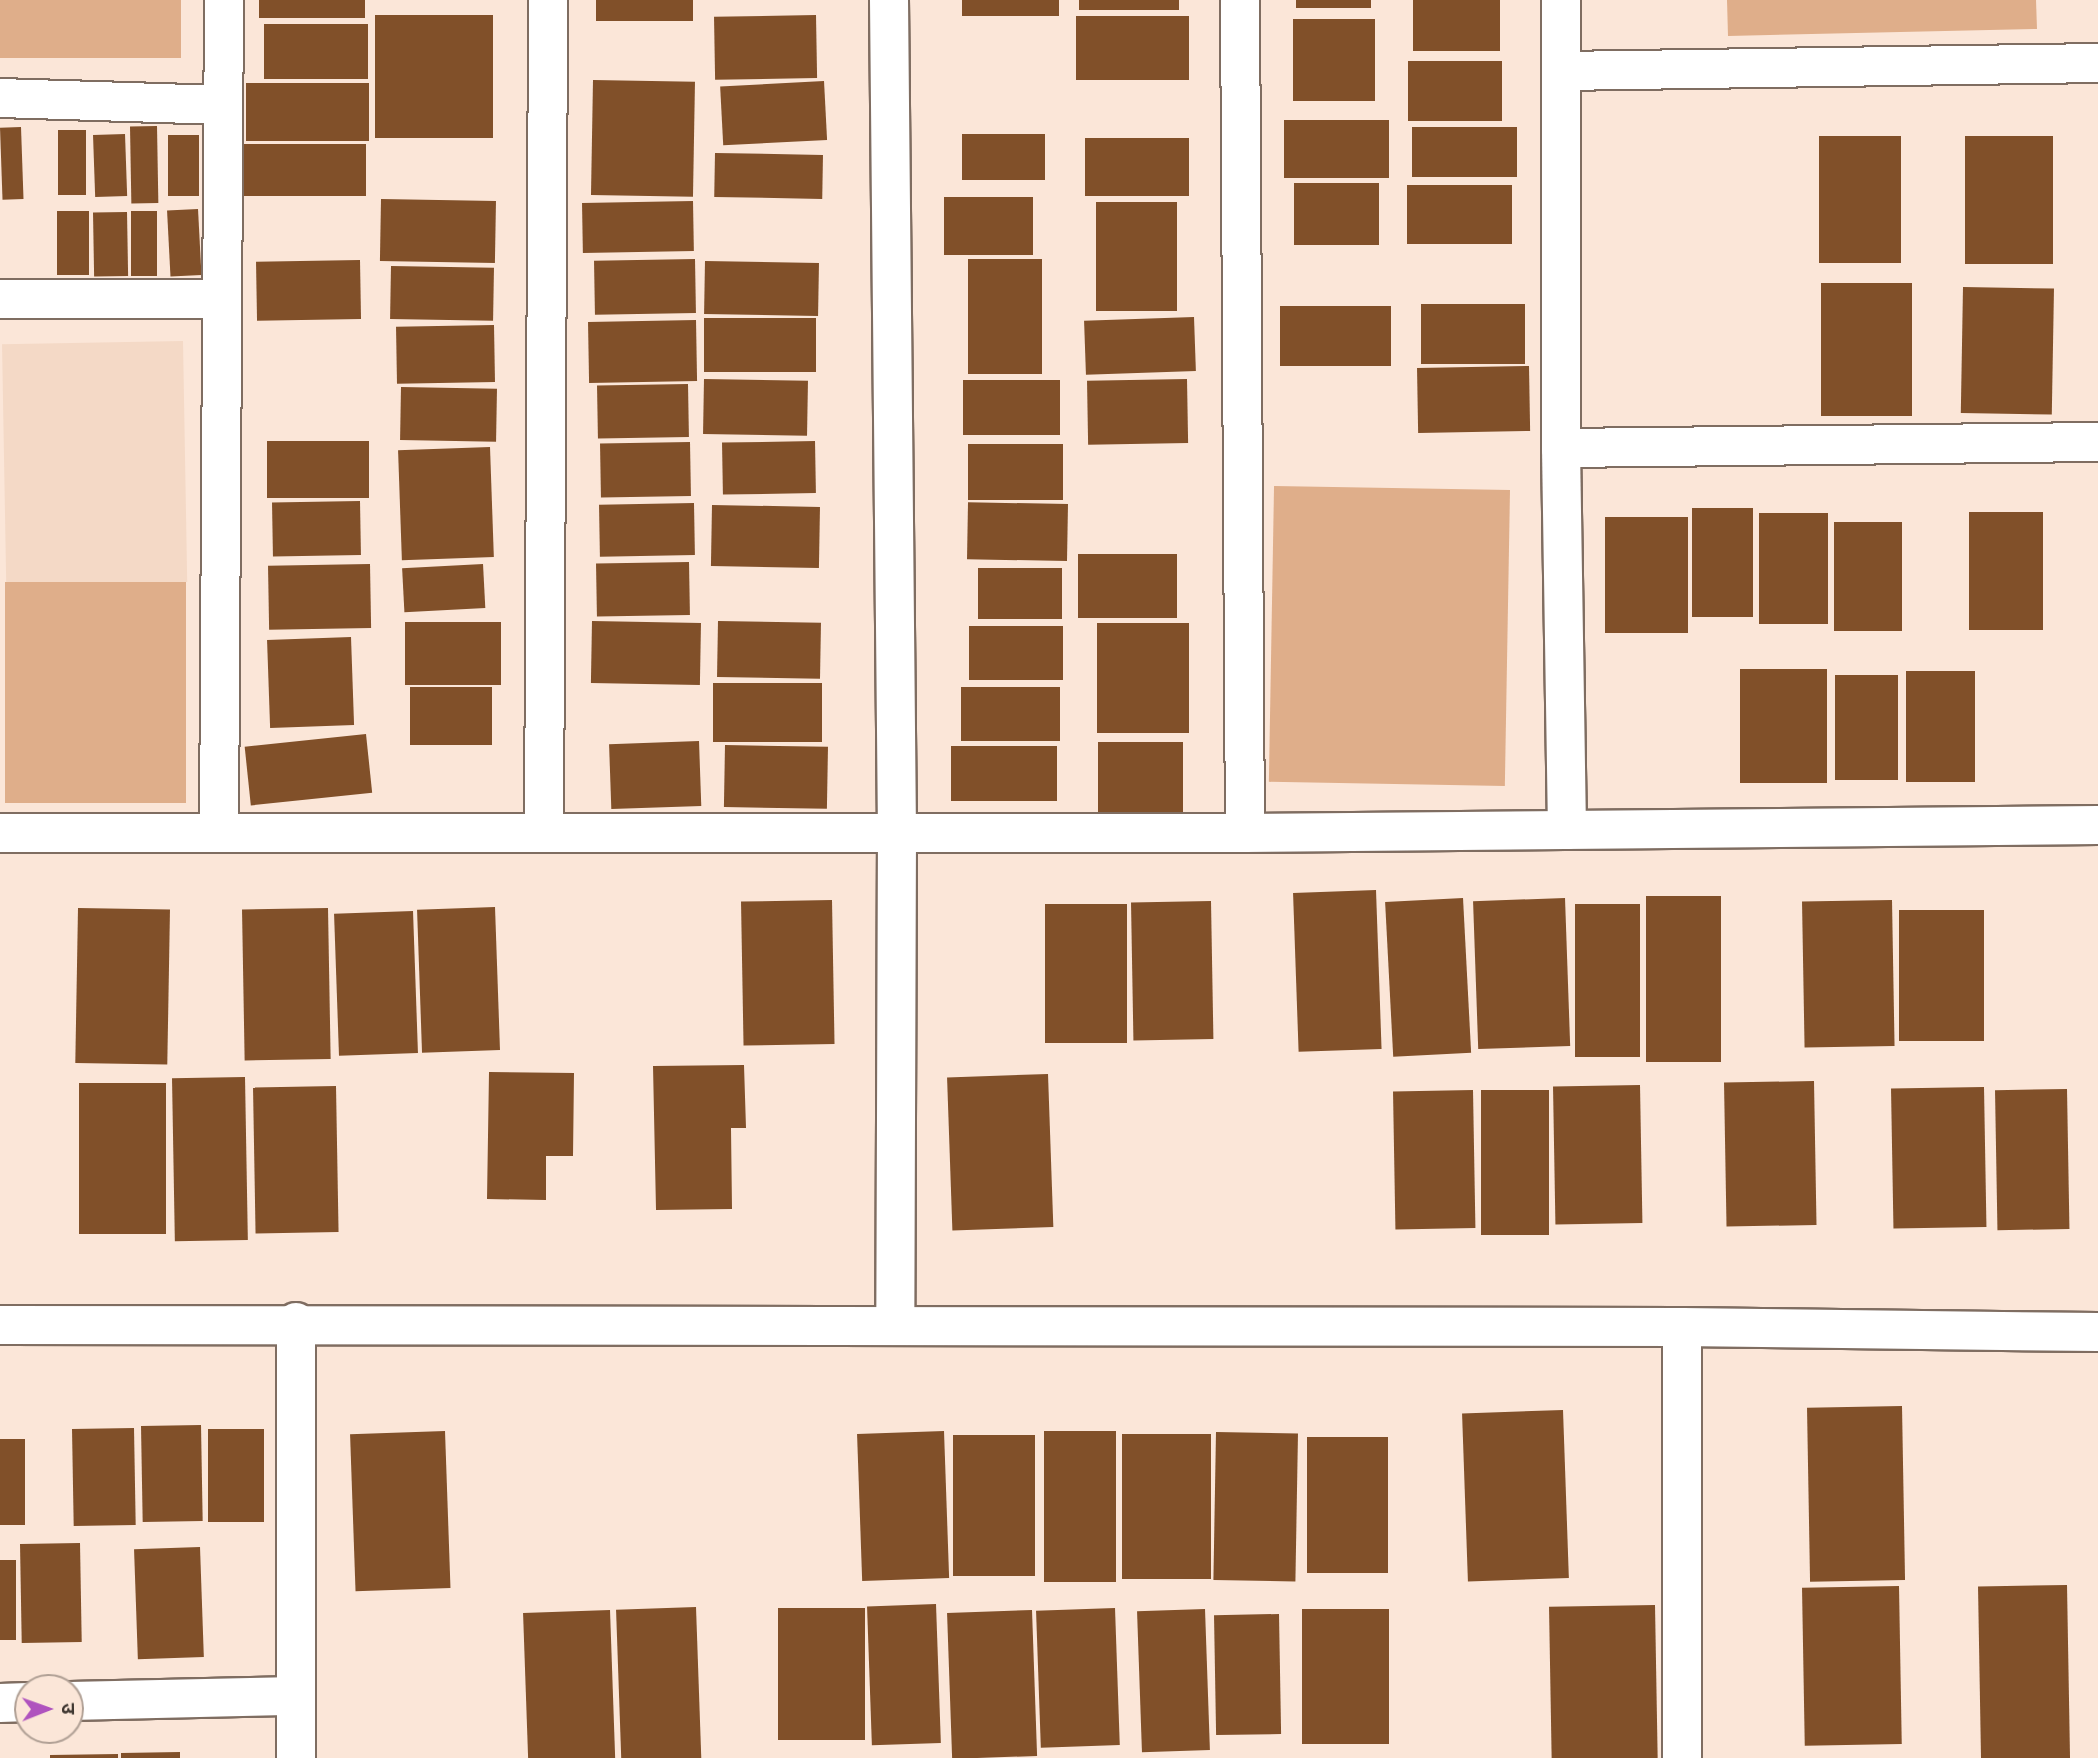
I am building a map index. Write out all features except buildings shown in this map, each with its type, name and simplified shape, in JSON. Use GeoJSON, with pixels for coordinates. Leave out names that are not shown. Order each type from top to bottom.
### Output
{"type":"FeatureCollection","features":[{"type":"Feature","properties":{"kind":"street"},"geometry":{"type":"LineString","coordinates":[[219,833],[224,0]]}},
{"type":"Feature","properties":{"kind":"street"},"geometry":{"type":"LineString","coordinates":[[544,833],[548,0]]}},
{"type":"Feature","properties":{"kind":"street"},"geometry":{"type":"LineString","coordinates":[[889,0],[897,833],[895,1326]]}},
{"type":"Feature","properties":{"kind":"street"},"geometry":{"type":"LineString","coordinates":[[1240,0],[1245,833]]}},
{"type":"Feature","properties":{"kind":"street"},"geometry":{"type":"LineString","coordinates":[[1561,0],[1561,448],[1567,830]]}},
{"type":"Feature","properties":{"kind":"street"},"geometry":{"type":"LineString","coordinates":[[1561,71],[2098,63]]}},
{"type":"Feature","properties":{"kind":"street"},"geometry":{"type":"LineString","coordinates":[[0,98],[223,105]]}},
{"type":"Feature","properties":{"kind":"street"},"geometry":{"type":"LineString","coordinates":[[0,299],[222,299]]}},
{"type":"Feature","properties":{"kind":"street"},"geometry":{"type":"LineString","coordinates":[[1561,448],[2098,443]]}},
{"type":"Feature","properties":{"kind":"street"},"geometry":{"type":"LineString","coordinates":[[0,833],[1245,833],[2098,825]]}},
{"type":"Feature","properties":{"kind":"street"},"geometry":{"type":"LineString","coordinates":[[296,1322],[296,1758]]}},
{"type":"Feature","properties":{"kind":"street"},"geometry":{"type":"LineString","coordinates":[[0,1325],[296,1322],[895,1326],[1682,1326],[2098,1332]]}},
{"type":"Feature","properties":{"kind":"street"},"geometry":{"type":"LineString","coordinates":[[1682,1326],[1682,1758]]}},
{"type":"Feature","properties":{"kind":"street"},"geometry":{"type":"LineString","coordinates":[[84,1701],[296,1696]]}},
{"type":"Feature","properties":{"kind":"shaded area"},"geometry":{"type":"Polygon","coordinates":[[[0,0],[181,0],[181,58],[0,58],[0,0]]]}},
{"type":"Feature","properties":{"kind":"shaded area"},"geometry":{"type":"Polygon","coordinates":[[[1727,0],[2036,0],[2037,29],[1728,36],[1727,0]]]}},
{"type":"Feature","properties":{"kind":"shaded area"},"geometry":{"type":"Polygon","coordinates":[[[183,341],[187,582],[6,585],[2,344],[183,341]]]}},
{"type":"Feature","properties":{"kind":"shaded area"},"geometry":{"type":"Polygon","coordinates":[[[1274,486],[1510,490],[1505,786],[1269,782],[1274,486]]]}},
{"type":"Feature","properties":{"kind":"shaded area"},"geometry":{"type":"Polygon","coordinates":[[[5,582],[186,582],[186,803],[5,803],[5,582]]]}}]}
